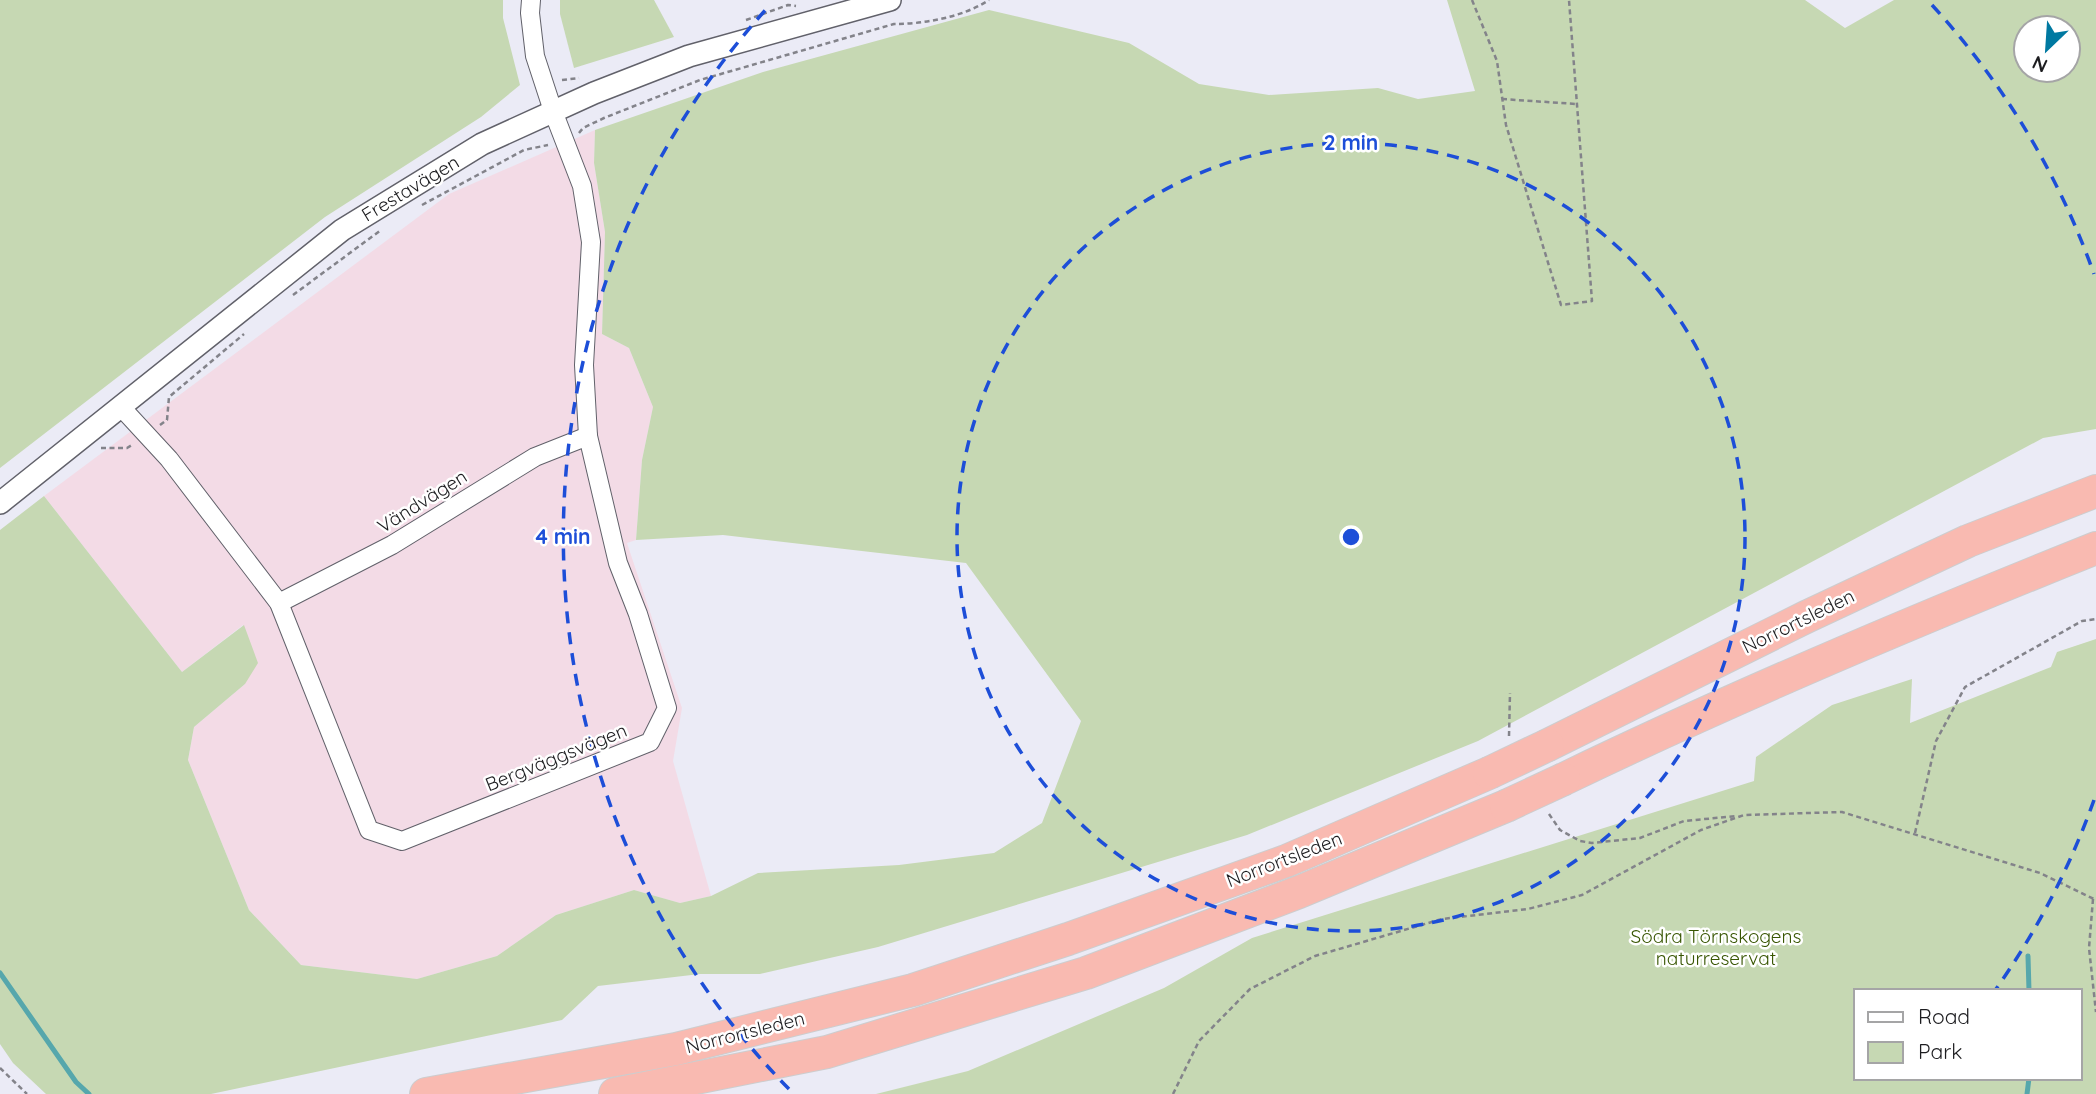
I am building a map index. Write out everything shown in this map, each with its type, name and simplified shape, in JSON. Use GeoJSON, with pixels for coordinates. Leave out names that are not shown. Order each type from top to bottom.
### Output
{"type":"FeatureCollection","features":[{"type":"Feature","properties":{"kind":"highway","name":"Norrortsleden"},"geometry":{"type":"LineString","coordinates":[[426,1094],[676,1049],[913,990],[1068,939],[1286,861],[1489,773],[1806,617],[1968,541],[2096,491]]}},
{"type":"Feature","properties":{"kind":"highway","name":"Norrortsleden"},"geometry":{"type":"LineString","coordinates":[[615,1094],[827,1052],[1086,973],[1299,892],[1506,806],[1652,737],[1896,628],[2096,548]]}},
{"type":"Feature","properties":{"kind":"street","name":"Bergväggsvägen"},"geometry":{"type":"LineString","coordinates":[[121,407],[169,459],[279,603],[369,830],[402,841],[650,742],[667,708],[638,614],[618,563],[587,436],[584,365],[591,242],[582,186],[535,56],[531,0]]}},
{"type":"Feature","properties":{"kind":"street","name":"Frestavägen"},"geometry":{"type":"LineString","coordinates":[[0,503],[342,230],[482,144],[553,111],[689,56],[890,0]]}},
{"type":"Feature","properties":{"kind":"street","name":"Vändvägen"},"geometry":{"type":"LineString","coordinates":[[279,603],[392,545],[535,457],[587,436]]}},
{"type":"Feature","properties":{"kind":"path"},"geometry":{"type":"LineString","coordinates":[[419,206],[524,150],[545,145],[567,148],[583,128],[700,80],[894,24],[916,24],[977,8],[989,0]]}},
{"type":"Feature","properties":{"kind":"path"},"geometry":{"type":"LineString","coordinates":[[1472,0],[1497,61],[1506,125],[1561,305],[1592,301],[1569,0]]}},
{"type":"Feature","properties":{"kind":"path"},"geometry":{"type":"LineString","coordinates":[[1502,99],[1577,104]]}},
{"type":"Feature","properties":{"kind":"path"},"geometry":{"type":"LineString","coordinates":[[287,300],[384,227]]}},
{"type":"Feature","properties":{"kind":"path"},"geometry":{"type":"LineString","coordinates":[[147,434],[167,419],[169,397],[244,334]]}},
{"type":"Feature","properties":{"kind":"path"},"geometry":{"type":"LineString","coordinates":[[1914,833],[1936,741],[1965,687],[2082,621],[2096,619]]}},
{"type":"Feature","properties":{"kind":"path"},"geometry":{"type":"LineString","coordinates":[[1510,693],[1508,735],[1514,746]]}},
{"type":"Feature","properties":{"kind":"path"},"geometry":{"type":"LineString","coordinates":[[1548,813],[1560,830],[1580,841],[1592,843],[1640,838],[1684,821],[1744,815],[1842,812],[2040,873],[2094,900],[2089,948],[2096,1012]]}},
{"type":"Feature","properties":{"kind":"path"},"geometry":{"type":"LineString","coordinates":[[1173,1094],[1199,1041],[1250,989],[1315,956],[1441,919],[1528,909],[1582,895],[1701,830],[1744,815]]}},
{"type":"Feature","properties":{"kind":"path"},"geometry":{"type":"LineString","coordinates":[[0,1068],[27,1094]]}},
{"type":"Feature","properties":{"kind":"shaded area"},"geometry":{"type":"Polygon","coordinates":[[[595,130],[594,163],[605,232],[602,334],[629,348],[653,407],[642,460],[636,540],[627,543],[682,708],[673,761],[711,896],[680,903],[634,890],[556,915],[497,956],[417,979],[301,965],[249,910],[188,760],[194,727],[245,684],[243,625],[182,672],[44,496],[449,194],[595,130]]]}},
{"type":"Feature","properties":{"kind":"green space"},"geometry":{"type":"Polygon","coordinates":[[[0,0],[503,0],[503,18],[520,85],[481,117],[325,217],[0,468],[0,0]]]}},
{"type":"Feature","properties":{"kind":"green space"},"geometry":{"type":"Polygon","coordinates":[[[560,0],[654,0],[674,37],[574,68],[560,14],[560,0]]]}},
{"type":"Feature","properties":{"kind":"green space"},"geometry":{"type":"Polygon","coordinates":[[[1447,0],[1805,0],[1845,28],[1894,0],[2096,0],[2096,429],[2043,438],[1478,741],[1247,835],[878,947],[760,974],[700,974],[598,986],[562,1020],[211,1094],[46,1094],[13,1063],[0,1044],[0,530],[44,496],[182,672],[244,625],[258,663],[245,684],[194,727],[188,760],[249,910],[301,965],[417,979],[497,956],[556,915],[634,890],[680,903],[711,896],[758,873],[899,865],[994,853],[1042,823],[1081,721],[966,563],[723,535],[636,540],[642,460],[653,407],[629,348],[602,334],[605,232],[594,163],[595,130],[763,72],[989,10],[1129,43],[1199,84],[1269,95],[1378,88],[1418,99],[1475,91],[1447,0]]]}},
{"type":"Feature","properties":{"kind":"green space","name":"Södra Törnskogens naturreservat"},"geometry":{"type":"Polygon","coordinates":[[[2096,639],[2096,1094],[876,1094],[968,1071],[1164,988],[1252,938],[1754,781],[1756,757],[1832,705],[1912,679],[1910,723],[2051,667],[2057,652],[2096,639]]]}},
{"type":"Feature","properties":{"kind":"waterway"},"geometry":{"type":"LineString","coordinates":[[2028,956],[2029,989]]}},
{"type":"Feature","properties":{"kind":"waterway"},"geometry":{"type":"LineString","coordinates":[[0,973],[76,1082],[89,1094]]}},
{"type":"Feature","properties":{"kind":"waterway"},"geometry":{"type":"LineString","coordinates":[[2027,1094],[2029,1080]]}}]}
